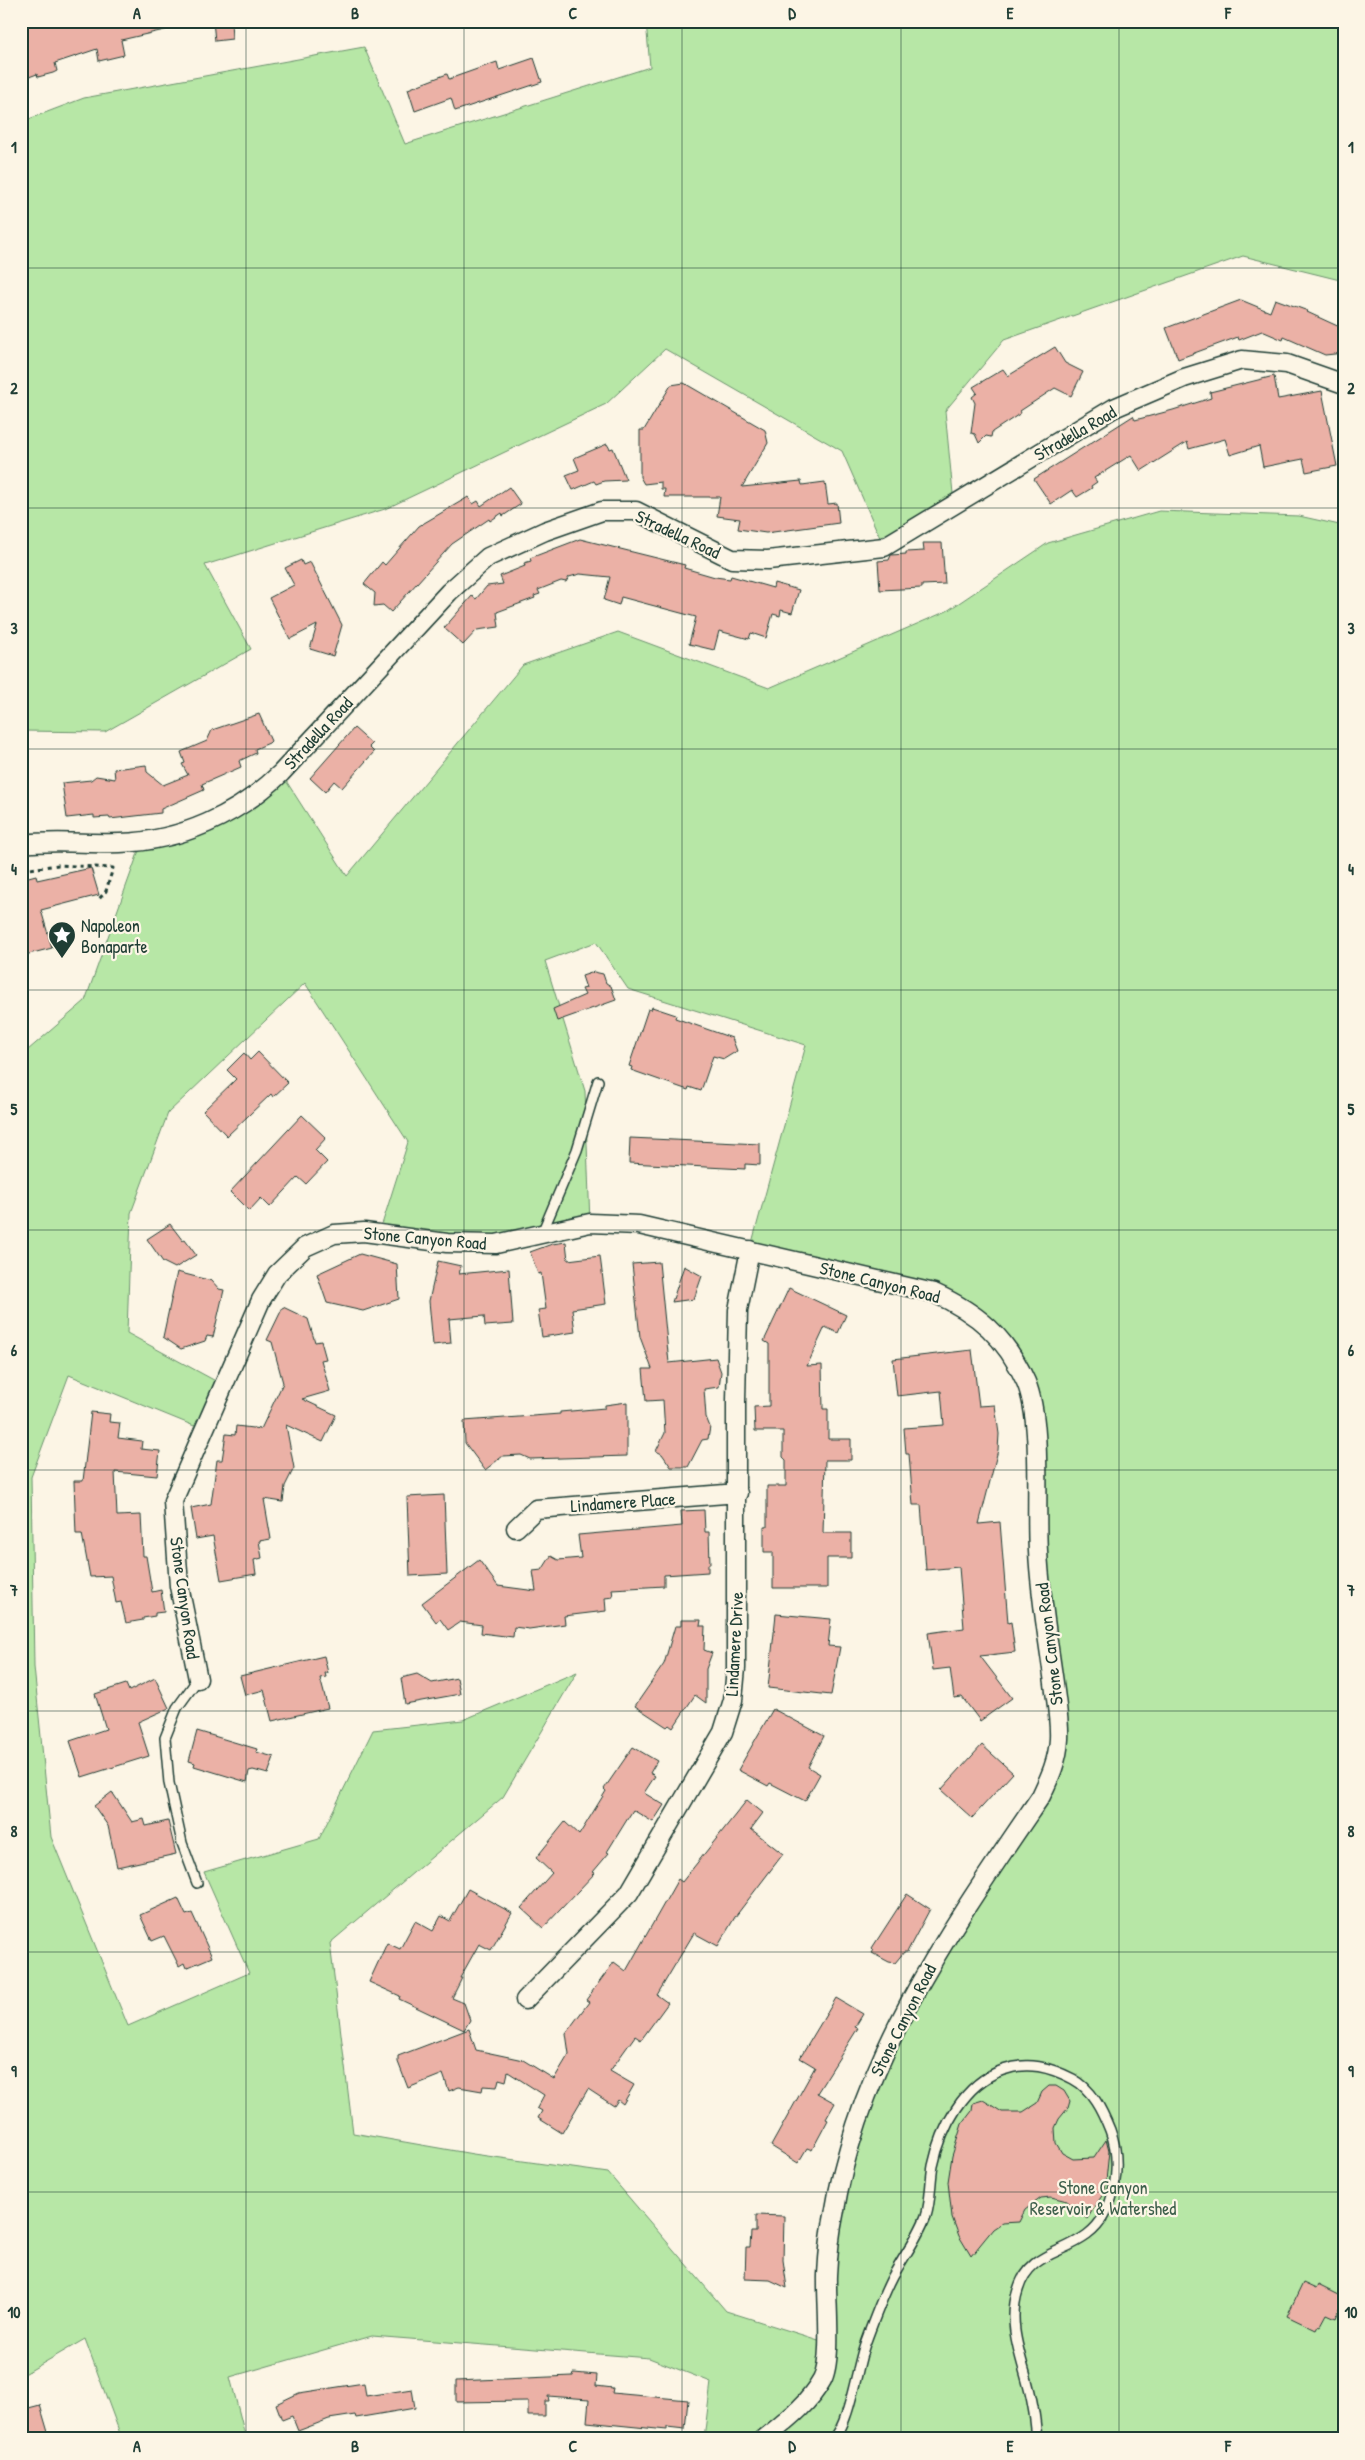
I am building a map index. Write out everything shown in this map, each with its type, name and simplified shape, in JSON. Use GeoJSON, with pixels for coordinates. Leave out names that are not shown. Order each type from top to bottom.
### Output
{"type":"FeatureCollection","features":[{"type":"Feature","properties":{"kind":"street","name":"Stradella Road"},"geometry":{"type":"LineString","coordinates":[[21,844],[142,842],[195,828],[231,812],[254,796],[281,773],[449,592],[488,557],[545,531],[602,511],[636,511],[732,559],[768,560],[884,547],[1114,408],[1184,378],[1242,360],[1287,364],[1344,384]]}},
{"type":"Feature","properties":{"kind":"street","name":"Stone Canyon Road"},"geometry":{"type":"LineString","coordinates":[[198,1679],[179,1586],[172,1501],[261,1300],[277,1274],[305,1247],[334,1234],[364,1232],[447,1243],[496,1244],[590,1223],[639,1225],[934,1293],[961,1305],[987,1325],[1012,1355],[1027,1384],[1034,1423],[1038,1553],[1059,1738],[1055,1768],[1041,1796],[919,1983],[863,2102],[840,2173],[833,2218],[827,2275],[828,2343],[823,2378],[806,2404],[765,2439]]}},
{"type":"Feature","properties":{"kind":"street","name":"Lindamere Drive"},"geometry":{"type":"LineString","coordinates":[[525,2000],[629,1893],[723,1732],[733,1700],[736,1668],[738,1310],[750,1250]]}},
{"type":"Feature","properties":{"kind":"street","name":"Lindamere Place"},"geometry":{"type":"LineString","coordinates":[[516,1528],[536,1509],[738,1493]]}},
{"type":"Feature","properties":{"kind":"lane"},"geometry":{"type":"LineString","coordinates":[[542,1234],[577,1150],[598,1081]]}},
{"type":"Feature","properties":{"kind":"lane"},"geometry":{"type":"LineString","coordinates":[[197,1883],[182,1843],[169,1783],[165,1738],[177,1708],[198,1679]]}},
{"type":"Feature","properties":{"kind":"lane"},"geometry":{"type":"LineString","coordinates":[[833,2439],[838,2435],[844,2420],[865,2345],[892,2279],[927,2214],[938,2143],[961,2101],[985,2078],[1004,2070],[1028,2065],[1054,2068],[1083,2084],[1104,2117],[1114,2142],[1116,2167],[1111,2197],[1102,2217],[1088,2235],[1034,2262],[1024,2276],[1017,2291],[1014,2312],[1015,2337],[1034,2407],[1036,2439]]}},
{"type":"Feature","properties":{"kind":"path"},"geometry":{"type":"LineString","coordinates":[[21,864],[25,878]]}},
{"type":"Feature","properties":{"kind":"path"},"geometry":{"type":"LineString","coordinates":[[23,870],[58,865],[114,868],[106,891],[99,899]]}},
{"type":"Feature","properties":{"kind":"green space"},"geometry":{"type":"Polygon","coordinates":[[[646,21],[1344,21],[1344,281],[1243,256],[1004,340],[945,411],[954,504],[884,547],[842,451],[665,349],[606,404],[385,509],[205,565],[251,649],[105,732],[21,731],[21,122],[84,98],[364,47],[405,144],[650,67],[646,21]]]}},
{"type":"Feature","properties":{"kind":"green space","name":"Stone Canyon Reservoir & Watershed"},"geometry":{"type":"Polygon","coordinates":[[[1159,511],[1299,516],[1344,526],[1344,2439],[704,2439],[711,2382],[649,2358],[372,2336],[230,2377],[246,2439],[122,2439],[85,2339],[21,2376],[21,1056],[85,1001],[142,842],[195,828],[281,773],[347,876],[523,665],[618,632],[769,688],[947,611],[1048,543],[1159,511]],[[596,942],[545,961],[585,1091],[590,1223],[496,1244],[379,1234],[408,1142],[305,983],[168,1113],[131,1213],[127,1333],[223,1385],[204,1430],[69,1375],[31,1477],[34,1667],[51,1837],[128,2026],[249,1973],[204,1872],[319,1839],[373,1730],[463,1720],[577,1672],[503,1797],[330,1943],[353,2133],[473,2154],[608,2173],[726,2311],[828,2343],[833,2218],[889,2043],[1055,1768],[1027,1384],[961,1305],[750,1250],[806,1045],[628,989],[596,942]]]}},
{"type":"Feature","properties":{"kind":"building"},"geometry":{"type":"Polygon","coordinates":[[[21,21],[172,21],[173,28],[121,40],[124,55],[99,61],[97,49],[55,63],[57,71],[53,73],[38,77],[37,74],[21,80],[21,21]]]}},
{"type":"Feature","properties":{"kind":"building"},"geometry":{"type":"Polygon","coordinates":[[[213,21],[231,21],[232,39],[215,41],[213,21]]]}},
{"type":"Feature","properties":{"kind":"building"},"geometry":{"type":"Polygon","coordinates":[[[534,58],[542,82],[455,111],[451,98],[415,111],[408,89],[447,74],[449,79],[497,62],[499,70],[534,58]]]}},
{"type":"Feature","properties":{"kind":"building"},"geometry":{"type":"Polygon","coordinates":[[[1275,299],[1308,311],[1344,329],[1344,353],[1325,355],[1284,337],[1283,340],[1262,331],[1239,340],[1238,337],[1178,359],[1166,328],[1241,300],[1270,312],[1275,299]]]}},
{"type":"Feature","properties":{"kind":"building"},"geometry":{"type":"Polygon","coordinates":[[[1055,347],[1065,363],[1083,372],[1071,396],[1055,388],[992,432],[991,437],[986,436],[979,443],[975,434],[971,433],[975,403],[972,397],[977,393],[973,387],[1003,369],[1008,376],[1055,347]]]}},
{"type":"Feature","properties":{"kind":"building"},"geometry":{"type":"Polygon","coordinates":[[[1274,376],[1278,399],[1322,391],[1337,466],[1306,472],[1303,459],[1263,467],[1259,446],[1230,455],[1225,439],[1189,449],[1187,442],[1141,471],[1131,455],[1094,478],[1097,482],[1091,486],[1092,488],[1077,497],[1072,490],[1051,504],[1034,479],[1133,416],[1135,420],[1173,410],[1211,398],[1210,392],[1274,376]]]}},
{"type":"Feature","properties":{"kind":"building"},"geometry":{"type":"Polygon","coordinates":[[[684,383],[765,430],[768,443],[742,487],[801,481],[802,485],[825,482],[828,504],[837,503],[839,523],[766,533],[738,529],[740,519],[717,516],[720,497],[664,497],[665,489],[661,489],[661,482],[644,484],[640,477],[640,430],[644,430],[671,385],[684,383]]]}},
{"type":"Feature","properties":{"kind":"building"},"geometry":{"type":"Polygon","coordinates":[[[607,444],[610,449],[613,448],[626,480],[604,481],[596,484],[594,481],[573,490],[566,475],[579,470],[574,458],[607,444]]]}},
{"type":"Feature","properties":{"kind":"building"},"geometry":{"type":"Polygon","coordinates":[[[509,487],[521,504],[503,516],[502,513],[490,521],[489,519],[452,544],[391,612],[383,605],[374,606],[375,593],[364,584],[382,562],[385,565],[419,526],[468,497],[473,504],[478,501],[481,506],[509,487]]]}},
{"type":"Feature","properties":{"kind":"building"},"geometry":{"type":"Polygon","coordinates":[[[580,539],[685,565],[684,568],[715,577],[730,579],[731,576],[773,588],[774,583],[799,590],[792,613],[781,610],[780,616],[773,614],[766,638],[751,633],[749,639],[719,631],[714,650],[689,644],[696,617],[621,597],[619,605],[604,600],[610,577],[580,574],[569,577],[566,582],[561,581],[538,590],[540,594],[534,596],[535,598],[497,612],[499,627],[477,630],[463,645],[444,628],[472,596],[476,599],[487,586],[503,584],[500,576],[525,566],[524,563],[531,561],[530,558],[580,539]]]}},
{"type":"Feature","properties":{"kind":"building"},"geometry":{"type":"Polygon","coordinates":[[[923,543],[942,543],[945,584],[922,585],[922,588],[880,590],[878,561],[889,560],[891,555],[924,551],[923,543]]]}},
{"type":"Feature","properties":{"kind":"building"},"geometry":{"type":"Polygon","coordinates":[[[301,560],[303,565],[310,562],[342,625],[333,656],[310,649],[317,625],[290,639],[269,598],[294,585],[285,568],[301,560]]]}},
{"type":"Feature","properties":{"kind":"building"},"geometry":{"type":"Polygon","coordinates":[[[259,714],[271,741],[255,749],[256,753],[239,761],[241,767],[202,784],[204,790],[161,809],[161,813],[110,819],[109,817],[94,818],[94,815],[67,818],[62,783],[91,780],[96,776],[115,779],[114,769],[146,765],[147,772],[163,785],[188,775],[182,764],[185,763],[181,752],[207,741],[212,730],[259,714]]]}},
{"type":"Feature","properties":{"kind":"building"},"geometry":{"type":"Polygon","coordinates":[[[354,728],[372,744],[369,747],[374,752],[342,788],[334,781],[325,792],[310,778],[354,728]]]}},
{"type":"Feature","properties":{"kind":"building"},"geometry":{"type":"Polygon","coordinates":[[[91,868],[99,895],[41,910],[52,948],[21,956],[21,879],[36,875],[37,880],[91,868]]]}},
{"type":"Feature","properties":{"kind":"building"},"geometry":{"type":"Polygon","coordinates":[[[594,972],[603,974],[606,983],[611,986],[616,1000],[557,1021],[553,1009],[585,995],[582,989],[586,988],[582,976],[594,972]]]}},
{"type":"Feature","properties":{"kind":"building"},"geometry":{"type":"Polygon","coordinates":[[[652,1007],[676,1015],[675,1018],[732,1038],[737,1051],[724,1059],[713,1056],[701,1091],[689,1087],[688,1090],[631,1070],[632,1067],[629,1066],[648,1009],[651,1010],[652,1007]]]}},
{"type":"Feature","properties":{"kind":"building"},"geometry":{"type":"Polygon","coordinates":[[[258,1052],[288,1083],[273,1097],[271,1094],[227,1136],[203,1111],[236,1079],[227,1070],[244,1053],[250,1060],[258,1052]]]}},
{"type":"Feature","properties":{"kind":"building"},"geometry":{"type":"Polygon","coordinates":[[[302,1115],[326,1138],[315,1150],[327,1162],[306,1184],[298,1177],[270,1207],[261,1198],[249,1211],[230,1192],[302,1115]]]}},
{"type":"Feature","properties":{"kind":"building"},"geometry":{"type":"Polygon","coordinates":[[[630,1138],[760,1144],[760,1165],[745,1164],[745,1169],[629,1163],[630,1138]]]}},
{"type":"Feature","properties":{"kind":"building"},"geometry":{"type":"Polygon","coordinates":[[[170,1224],[196,1255],[175,1268],[163,1262],[147,1239],[170,1224]]]}},
{"type":"Feature","properties":{"kind":"building"},"geometry":{"type":"Polygon","coordinates":[[[566,1242],[568,1260],[600,1256],[606,1304],[572,1309],[575,1332],[542,1337],[538,1310],[546,1309],[541,1273],[538,1274],[530,1252],[552,1244],[566,1242]]]}},
{"type":"Feature","properties":{"kind":"building"},"geometry":{"type":"Polygon","coordinates":[[[360,1254],[397,1264],[399,1299],[363,1311],[327,1303],[317,1274],[360,1254]]]}},
{"type":"Feature","properties":{"kind":"building"},"geometry":{"type":"Polygon","coordinates":[[[438,1261],[461,1266],[459,1274],[509,1269],[513,1324],[485,1326],[484,1316],[449,1319],[451,1343],[433,1345],[429,1301],[438,1261]]]}},
{"type":"Feature","properties":{"kind":"building"},"geometry":{"type":"Polygon","coordinates":[[[659,1262],[669,1363],[716,1358],[721,1372],[719,1387],[704,1389],[706,1417],[710,1427],[708,1439],[702,1440],[688,1467],[671,1467],[662,1454],[656,1451],[665,1433],[663,1400],[646,1401],[643,1369],[652,1369],[640,1337],[632,1264],[659,1262]]]}},
{"type":"Feature","properties":{"kind":"building"},"geometry":{"type":"Polygon","coordinates":[[[684,1266],[702,1276],[694,1299],[672,1302],[684,1266]]]}},
{"type":"Feature","properties":{"kind":"building"},"geometry":{"type":"Polygon","coordinates":[[[177,1272],[212,1281],[219,1289],[224,1290],[213,1337],[207,1336],[205,1341],[181,1349],[163,1337],[177,1272]]]}},
{"type":"Feature","properties":{"kind":"building"},"geometry":{"type":"Polygon","coordinates":[[[789,1288],[846,1315],[838,1333],[825,1327],[807,1366],[822,1365],[823,1409],[828,1409],[828,1439],[851,1439],[851,1460],[825,1460],[823,1533],[851,1533],[851,1558],[827,1558],[827,1588],[773,1588],[773,1552],[764,1552],[764,1527],[767,1527],[767,1486],[786,1486],[786,1460],[783,1457],[783,1431],[755,1431],[754,1407],[769,1406],[769,1344],[764,1341],[789,1288]]]}},
{"type":"Feature","properties":{"kind":"building"},"geometry":{"type":"Polygon","coordinates":[[[283,1307],[308,1319],[315,1342],[321,1341],[326,1359],[321,1360],[330,1391],[302,1399],[336,1415],[323,1442],[286,1425],[294,1468],[285,1486],[283,1502],[264,1499],[271,1539],[259,1541],[262,1558],[254,1560],[256,1574],[221,1580],[213,1536],[196,1539],[191,1508],[211,1504],[217,1460],[222,1460],[226,1434],[235,1435],[236,1426],[261,1429],[283,1383],[272,1342],[267,1340],[283,1307]]]}},
{"type":"Feature","properties":{"kind":"building"},"geometry":{"type":"Polygon","coordinates":[[[972,1350],[979,1406],[995,1405],[999,1434],[998,1450],[979,1524],[1000,1522],[1008,1623],[1011,1622],[1015,1652],[980,1656],[1012,1698],[980,1721],[962,1697],[954,1698],[950,1668],[933,1670],[928,1633],[964,1628],[959,1567],[926,1570],[921,1505],[913,1505],[909,1454],[906,1454],[904,1428],[944,1425],[941,1391],[897,1396],[893,1359],[972,1350]]]}},
{"type":"Feature","properties":{"kind":"building"},"geometry":{"type":"Polygon","coordinates":[[[627,1402],[627,1456],[530,1459],[521,1455],[503,1456],[485,1470],[465,1443],[464,1421],[560,1414],[560,1412],[605,1408],[605,1405],[627,1402]]]}},
{"type":"Feature","properties":{"kind":"building"},"geometry":{"type":"Polygon","coordinates":[[[91,1412],[110,1414],[109,1422],[120,1423],[118,1438],[142,1441],[141,1449],[160,1451],[157,1476],[115,1472],[117,1516],[141,1515],[143,1556],[146,1556],[152,1592],[161,1590],[164,1612],[155,1613],[155,1616],[143,1618],[143,1620],[126,1623],[121,1602],[116,1603],[111,1576],[90,1577],[82,1534],[76,1534],[74,1481],[83,1481],[91,1412]]]}},
{"type":"Feature","properties":{"kind":"building"},"geometry":{"type":"Polygon","coordinates":[[[444,1495],[447,1574],[410,1576],[407,1497],[444,1495]]]}},
{"type":"Feature","properties":{"kind":"building"},"geometry":{"type":"Polygon","coordinates":[[[704,1510],[705,1532],[709,1532],[710,1564],[708,1564],[708,1572],[664,1575],[664,1586],[612,1589],[613,1597],[605,1598],[606,1611],[564,1616],[565,1624],[529,1629],[514,1627],[513,1637],[481,1633],[482,1625],[460,1622],[448,1630],[440,1619],[436,1622],[422,1603],[479,1560],[498,1586],[536,1591],[533,1571],[542,1570],[551,1556],[558,1560],[581,1558],[578,1535],[682,1526],[681,1511],[704,1510]]]}},
{"type":"Feature","properties":{"kind":"building"},"geometry":{"type":"Polygon","coordinates":[[[776,1614],[831,1619],[828,1646],[840,1647],[831,1695],[768,1688],[776,1614]]]}},
{"type":"Feature","properties":{"kind":"building"},"geometry":{"type":"Polygon","coordinates":[[[681,1620],[701,1620],[700,1626],[705,1626],[704,1650],[712,1653],[706,1669],[706,1703],[695,1695],[673,1728],[669,1725],[667,1727],[635,1706],[664,1664],[675,1626],[681,1626],[681,1620]]]}},
{"type":"Feature","properties":{"kind":"building"},"geometry":{"type":"Polygon","coordinates":[[[324,1656],[328,1673],[325,1673],[326,1677],[320,1678],[328,1708],[272,1721],[264,1690],[245,1695],[240,1676],[324,1656]]]}},
{"type":"Feature","properties":{"kind":"building"},"geometry":{"type":"Polygon","coordinates":[[[417,1674],[432,1683],[457,1678],[460,1694],[405,1704],[401,1678],[417,1674]]]}},
{"type":"Feature","properties":{"kind":"building"},"geometry":{"type":"Polygon","coordinates":[[[155,1678],[169,1708],[138,1722],[149,1756],[82,1777],[70,1741],[106,1729],[95,1694],[126,1684],[129,1691],[155,1678]]]}},
{"type":"Feature","properties":{"kind":"building"},"geometry":{"type":"Polygon","coordinates":[[[773,1709],[824,1736],[808,1767],[820,1774],[805,1801],[770,1783],[768,1786],[738,1770],[773,1709]]]}},
{"type":"Feature","properties":{"kind":"building"},"geometry":{"type":"Polygon","coordinates":[[[197,1731],[257,1749],[256,1752],[274,1757],[268,1774],[253,1770],[249,1771],[247,1782],[194,1766],[195,1763],[189,1761],[197,1731]]]}},
{"type":"Feature","properties":{"kind":"building"},"geometry":{"type":"Polygon","coordinates":[[[982,1745],[1013,1773],[972,1818],[941,1790],[982,1745]]]}},
{"type":"Feature","properties":{"kind":"building"},"geometry":{"type":"Polygon","coordinates":[[[633,1747],[657,1761],[650,1773],[655,1776],[644,1793],[664,1805],[653,1822],[633,1810],[607,1852],[609,1853],[593,1872],[595,1873],[543,1928],[521,1908],[552,1873],[536,1858],[565,1822],[579,1835],[606,1791],[604,1789],[633,1747]]]}},
{"type":"Feature","properties":{"kind":"building"},"geometry":{"type":"Polygon","coordinates":[[[112,1792],[132,1822],[144,1819],[146,1826],[168,1821],[176,1854],[117,1867],[108,1826],[94,1806],[112,1792]]]}},
{"type":"Feature","properties":{"kind":"building"},"geometry":{"type":"Polygon","coordinates":[[[747,1800],[763,1813],[751,1829],[783,1854],[735,1917],[718,1946],[694,1933],[657,1995],[668,2003],[641,2040],[635,2036],[610,2071],[634,2085],[623,2104],[618,2100],[614,2106],[588,2089],[562,2133],[538,2118],[542,2111],[537,2108],[544,2095],[508,2072],[506,2081],[499,2079],[497,2087],[483,2086],[482,2091],[459,2087],[449,2091],[443,2074],[408,2088],[398,2062],[398,2056],[469,2029],[476,2050],[523,2060],[554,2079],[569,2054],[566,2033],[589,2002],[586,2000],[614,1962],[626,1971],[678,1879],[682,1882],[747,1800]]]}},
{"type":"Feature","properties":{"kind":"building"},"geometry":{"type":"Polygon","coordinates":[[[468,1889],[512,1913],[491,1950],[479,1944],[460,1978],[462,1978],[452,1998],[464,2003],[470,2020],[464,2030],[399,1999],[400,1996],[369,1982],[387,1943],[400,1949],[415,1921],[433,1931],[441,1916],[450,1921],[468,1889]]]}},
{"type":"Feature","properties":{"kind":"building"},"geometry":{"type":"Polygon","coordinates":[[[907,1894],[930,1909],[907,1952],[904,1952],[895,1963],[889,1962],[872,1953],[874,1950],[872,1948],[907,1894]]]}},
{"type":"Feature","properties":{"kind":"building"},"geometry":{"type":"Polygon","coordinates":[[[178,1898],[186,1915],[192,1913],[212,1957],[186,1968],[184,1963],[179,1966],[164,1936],[152,1941],[140,1915],[178,1898]]]}},
{"type":"Feature","properties":{"kind":"building"},"geometry":{"type":"Polygon","coordinates":[[[836,1998],[863,2014],[855,2027],[858,2028],[817,2093],[835,2103],[812,2150],[807,2148],[798,2163],[771,2146],[815,2067],[800,2058],[836,1998]]]}},
{"type":"Feature","properties":{"kind":"building"},"geometry":{"type":"Polygon","coordinates":[[[1049,2086],[1056,2086],[1064,2091],[1070,2101],[1068,2108],[1059,2119],[1055,2128],[1056,2143],[1062,2153],[1073,2159],[1094,2158],[1106,2140],[1109,2151],[1105,2191],[1087,2219],[1067,2201],[1051,2197],[1041,2198],[1025,2210],[1019,2222],[1002,2223],[993,2229],[971,2256],[959,2236],[952,2217],[948,2182],[952,2156],[962,2124],[972,2111],[973,2103],[983,2100],[1002,2112],[1023,2112],[1037,2103],[1042,2092],[1049,2086]]]}},
{"type":"Feature","properties":{"kind":"building"},"geometry":{"type":"Polygon","coordinates":[[[756,2215],[784,2216],[783,2260],[787,2288],[770,2280],[745,2279],[746,2247],[750,2247],[751,2232],[756,2232],[756,2215]]]}},
{"type":"Feature","properties":{"kind":"building"},"geometry":{"type":"Polygon","coordinates":[[[1303,2283],[1316,2289],[1318,2285],[1344,2298],[1336,2318],[1327,2314],[1320,2327],[1318,2326],[1316,2330],[1287,2316],[1303,2283]]]}},
{"type":"Feature","properties":{"kind":"building"},"geometry":{"type":"Polygon","coordinates":[[[574,2373],[597,2375],[596,2386],[613,2388],[612,2393],[688,2400],[685,2429],[667,2427],[667,2430],[587,2422],[589,2399],[548,2396],[549,2401],[545,2401],[545,2416],[528,2416],[528,2401],[456,2402],[456,2381],[573,2376],[574,2373]]]}},
{"type":"Feature","properties":{"kind":"building"},"geometry":{"type":"Polygon","coordinates":[[[364,2383],[366,2396],[412,2389],[415,2408],[356,2418],[355,2415],[329,2419],[298,2431],[292,2416],[282,2420],[276,2404],[299,2393],[364,2383]]]}},
{"type":"Feature","properties":{"kind":"building"},"geometry":{"type":"Polygon","coordinates":[[[40,2405],[50,2439],[28,2439],[21,2410],[40,2405]]]}},
{"type":"Feature","properties":{"kind":"place","name":"Napoleon Bonaparte"},"geometry":{"type":"Point","coordinates":[62,959]}}]}
